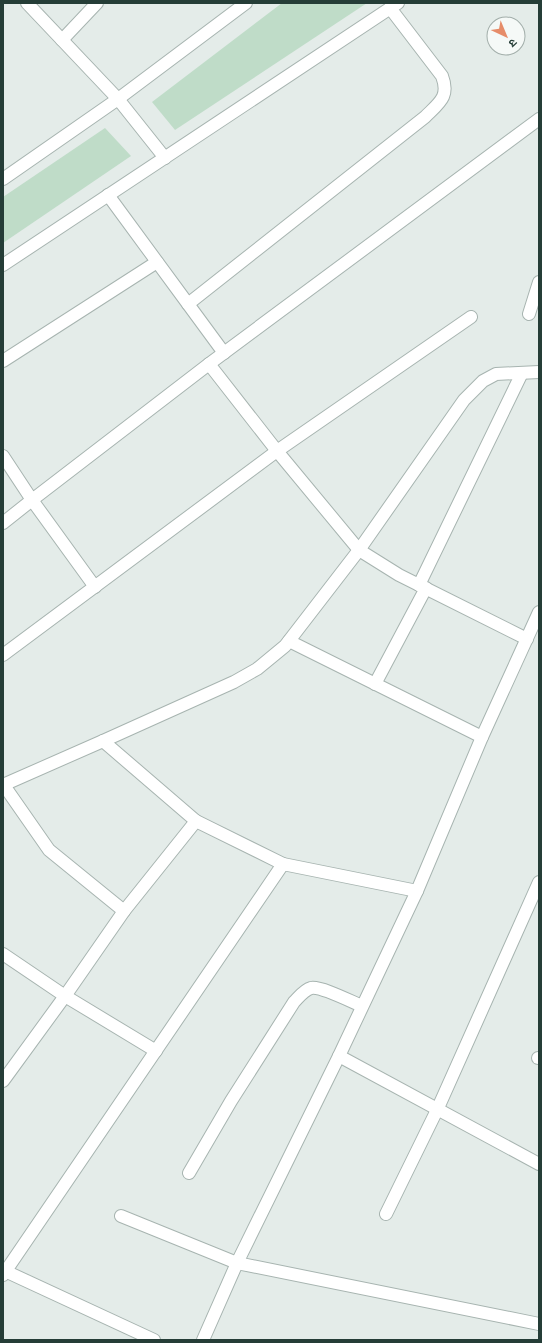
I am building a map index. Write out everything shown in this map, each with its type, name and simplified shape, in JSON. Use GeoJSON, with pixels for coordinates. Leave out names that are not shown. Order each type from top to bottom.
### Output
{"type":"FeatureCollection","features":[{"type":"Feature","properties":{"kind":"street"},"geometry":{"type":"LineString","coordinates":[[27,3],[118,99],[165,158]]}},
{"type":"Feature","properties":{"kind":"street"},"geometry":{"type":"LineString","coordinates":[[62,40],[97,3]]}},
{"type":"Feature","properties":{"kind":"street"},"geometry":{"type":"LineString","coordinates":[[3,179],[118,99],[243,4]]}},
{"type":"Feature","properties":{"kind":"street"},"geometry":{"type":"LineString","coordinates":[[3,265],[394,6],[442,76],[446,88],[444,96],[425,117],[188,304]]}},
{"type":"Feature","properties":{"kind":"street"},"geometry":{"type":"LineString","coordinates":[[3,523],[209,364],[539,119]]}},
{"type":"Feature","properties":{"kind":"street"},"geometry":{"type":"LineString","coordinates":[[108,195],[224,353]]}},
{"type":"Feature","properties":{"kind":"street"},"geometry":{"type":"LineString","coordinates":[[3,361],[157,262]]}},
{"type":"Feature","properties":{"kind":"street"},"geometry":{"type":"LineString","coordinates":[[529,314],[539,282]]}},
{"type":"Feature","properties":{"kind":"street"},"geometry":{"type":"LineString","coordinates":[[3,655],[277,451],[471,317]]}},
{"type":"Feature","properties":{"kind":"street"},"geometry":{"type":"LineString","coordinates":[[209,364],[277,451],[359,550],[399,575],[527,639]]}},
{"type":"Feature","properties":{"kind":"street"},"geometry":{"type":"LineString","coordinates":[[124,911],[49,850],[3,784],[234,682],[257,669],[272,658],[286,646],[359,550],[464,400],[483,381],[496,374],[539,372]]}},
{"type":"Feature","properties":{"kind":"street"},"geometry":{"type":"LineString","coordinates":[[375,684],[522,373]]}},
{"type":"Feature","properties":{"kind":"street"},"geometry":{"type":"LineString","coordinates":[[3,456],[32,500],[95,587]]}},
{"type":"Feature","properties":{"kind":"street"},"geometry":{"type":"LineString","coordinates":[[203,1340],[237,1263],[339,1056],[417,891],[482,737],[539,612]]}},
{"type":"Feature","properties":{"kind":"street"},"geometry":{"type":"LineString","coordinates":[[289,641],[482,737]]}},
{"type":"Feature","properties":{"kind":"street"},"geometry":{"type":"LineString","coordinates":[[103,741],[196,821],[283,864],[417,891]]}},
{"type":"Feature","properties":{"kind":"street"},"geometry":{"type":"LineString","coordinates":[[3,1081],[124,911],[196,821]]}},
{"type":"Feature","properties":{"kind":"street"},"geometry":{"type":"LineString","coordinates":[[154,1340],[4,1273],[283,864]]}},
{"type":"Feature","properties":{"kind":"street"},"geometry":{"type":"LineString","coordinates":[[386,1214],[438,1108],[539,882]]}},
{"type":"Feature","properties":{"kind":"street"},"geometry":{"type":"LineString","coordinates":[[3,954],[64,996],[156,1051]]}},
{"type":"Feature","properties":{"kind":"street"},"geometry":{"type":"LineString","coordinates":[[189,1173],[294,1002],[300,996],[312,988],[321,989],[362,1006]]}},
{"type":"Feature","properties":{"kind":"street"},"geometry":{"type":"LineString","coordinates":[[339,1056],[438,1108],[539,1164]]}},
{"type":"Feature","properties":{"kind":"street"},"geometry":{"type":"LineString","coordinates":[[121,1216],[237,1263],[539,1324]]}},
{"type":"Feature","properties":{"kind":"green space"},"geometry":{"type":"Polygon","coordinates":[[[282,3],[367,3],[175,130],[152,102],[282,3]]]}},
{"type":"Feature","properties":{"kind":"green space"},"geometry":{"type":"Polygon","coordinates":[[[105,128],[131,156],[3,243],[3,197],[105,128]]]}}]}
